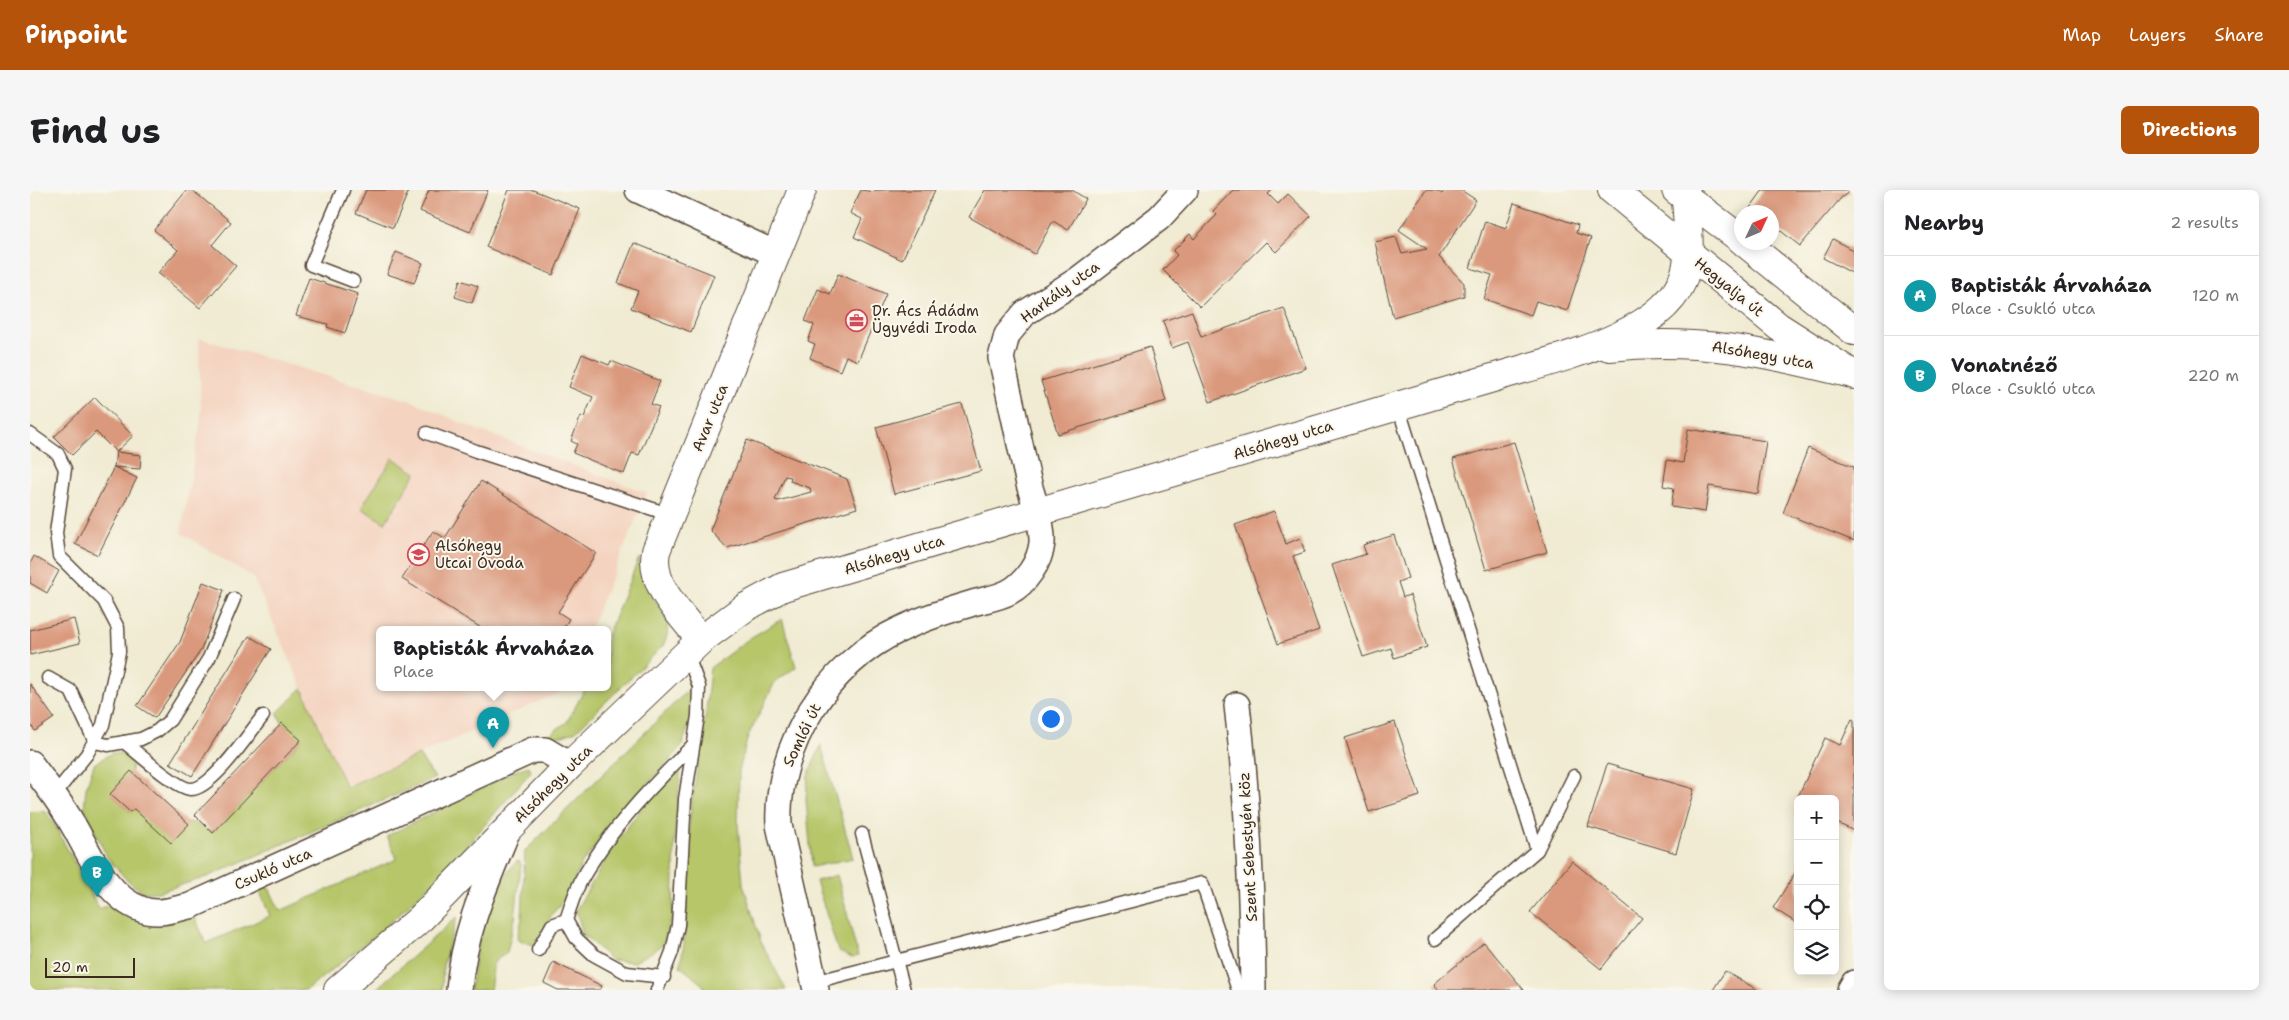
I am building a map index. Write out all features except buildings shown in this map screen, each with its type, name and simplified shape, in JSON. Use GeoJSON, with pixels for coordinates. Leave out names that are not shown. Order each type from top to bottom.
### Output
{"type":"FeatureCollection","features":[{"type":"Feature","properties":{"kind":"street"},"geometry":{"type":"LineString","coordinates":[[638,190],[776,254]]}},
{"type":"Feature","properties":{"kind":"street","name":"Avar utca"},"geometry":{"type":"LineString","coordinates":[[694,647],[667,596],[657,572],[656,551],[802,190]]}},
{"type":"Feature","properties":{"kind":"street","name":"Harkály utca"},"geometry":{"type":"LineString","coordinates":[[1037,512],[1001,358],[1007,335],[1025,313],[1079,279],[1159,218],[1184,190]]}},
{"type":"Feature","properties":{"kind":"street","name":"Hegyalja út"},"geometry":{"type":"LineString","coordinates":[[1612,190],[1638,209],[1688,254],[1779,327],[1853,374]]}},
{"type":"Feature","properties":{"kind":"street"},"geometry":{"type":"LineString","coordinates":[[1681,194],[1734,234]]}},
{"type":"Feature","properties":{"kind":"street","name":"Alsóhegy utca"},"geometry":{"type":"LineString","coordinates":[[338,990],[420,919],[570,765],[694,647],[746,607],[783,587],[1583,350],[1641,326],[1660,311],[1678,288],[1685,274],[1688,254],[1681,194]]}},
{"type":"Feature","properties":{"kind":"street"},"geometry":{"type":"LineString","coordinates":[[1754,250],[1854,331]]}},
{"type":"Feature","properties":{"kind":"street","name":"Alsóhegy utca"},"geometry":{"type":"LineString","coordinates":[[1583,350],[1658,344],[1715,346],[1770,354],[1853,374]]}},
{"type":"Feature","properties":{"kind":"street","name":"Somlói út"},"geometry":{"type":"LineString","coordinates":[[815,986],[779,825],[778,806],[780,788],[792,749],[809,715],[822,695],[843,671],[868,649],[898,630],[952,609],[1009,592],[1026,578],[1037,562],[1042,543],[1037,512]]}},
{"type":"Feature","properties":{"kind":"street","name":"Szent Sebestyén köz"},"geometry":{"type":"LineString","coordinates":[[1237,705],[1245,775],[1251,871],[1253,990]]}},
{"type":"Feature","properties":{"kind":"street","name":"Csukló utca"},"geometry":{"type":"LineString","coordinates":[[30,763],[72,822],[93,862],[112,888],[141,910],[160,913],[198,902],[533,750],[545,750],[570,765]]}},
{"type":"Feature","properties":{"kind":"street"},"geometry":{"type":"LineString","coordinates":[[459,990],[469,933],[478,902],[508,828]]}},
{"type":"Feature","properties":{"kind":"street"},"geometry":{"type":"LineString","coordinates":[[1850,990],[1854,983]]}},
{"type":"Feature","properties":{"kind":"lane"},"geometry":{"type":"LineString","coordinates":[[343,190],[311,265],[353,281]]}},
{"type":"Feature","properties":{"kind":"lane"},"geometry":{"type":"LineString","coordinates":[[1398,406],[1537,850]]}},
{"type":"Feature","properties":{"kind":"lane"},"geometry":{"type":"LineString","coordinates":[[427,433],[671,514]]}},
{"type":"Feature","properties":{"kind":"lane"},"geometry":{"type":"LineString","coordinates":[[30,434],[58,454],[65,469],[56,533],[59,556],[104,601],[118,628],[119,652],[114,682],[103,725],[88,754],[54,795]]}},
{"type":"Feature","properties":{"kind":"lane"},"geometry":{"type":"LineString","coordinates":[[94,742],[108,745],[149,736],[170,720],[210,658],[234,599]]}},
{"type":"Feature","properties":{"kind":"lane"},"geometry":{"type":"LineString","coordinates":[[657,990],[664,977],[678,924],[682,837],[692,746],[698,716],[700,686],[694,647]]}},
{"type":"Feature","properties":{"kind":"lane"},"geometry":{"type":"LineString","coordinates":[[48,678],[71,691],[94,742]]}},
{"type":"Feature","properties":{"kind":"lane"},"geometry":{"type":"LineString","coordinates":[[124,742],[172,781],[189,789],[196,789],[213,777],[262,716]]}},
{"type":"Feature","properties":{"kind":"lane"},"geometry":{"type":"LineString","coordinates":[[538,950],[552,925],[566,920],[582,879],[605,843],[661,777],[692,746]]}},
{"type":"Feature","properties":{"kind":"lane"},"geometry":{"type":"LineString","coordinates":[[1435,939],[1537,850],[1574,776]]}},
{"type":"Feature","properties":{"kind":"lane"},"geometry":{"type":"LineString","coordinates":[[862,834],[904,990]]}},
{"type":"Feature","properties":{"kind":"lane"},"geometry":{"type":"LineString","coordinates":[[815,986],[895,961],[1202,883],[1238,990]]}},
{"type":"Feature","properties":{"kind":"lane"},"geometry":{"type":"LineString","coordinates":[[566,920],[576,938],[594,955],[627,973],[664,977]]}},
{"type":"Feature","properties":{"kind":"shaded area","name":"Alsóhegy Utcai Óvoda"},"geometry":{"type":"Polygon","coordinates":[[[199,338],[414,402],[473,428],[647,493],[591,626],[376,626],[376,691],[563,691],[346,787],[253,577],[181,533],[201,419],[199,338]]]}},
{"type":"Feature","properties":{"kind":"green space"},"geometry":{"type":"Polygon","coordinates":[[[393,458],[416,473],[385,523],[361,508],[393,458]]]}},
{"type":"Feature","properties":{"kind":"green space"},"geometry":{"type":"Polygon","coordinates":[[[639,558],[643,583],[667,619],[668,633],[663,646],[576,731],[563,736],[546,737],[567,722],[584,691],[611,691],[611,626],[639,558]]]}},
{"type":"Feature","properties":{"kind":"green space"},"geometry":{"type":"Polygon","coordinates":[[[782,619],[796,667],[775,682],[748,736],[739,771],[738,824],[743,884],[761,942],[786,990],[705,990],[703,985],[680,966],[684,944],[690,814],[706,711],[710,668],[750,638],[782,619]]]}},
{"type":"Feature","properties":{"kind":"green space"},"geometry":{"type":"Polygon","coordinates":[[[302,688],[346,787],[419,755],[435,778],[207,877],[158,892],[142,892],[126,879],[107,857],[84,809],[86,788],[94,764],[112,753],[133,755],[131,771],[111,794],[130,812],[134,809],[197,824],[213,833],[301,740],[282,723],[277,713],[302,688]]]}},
{"type":"Feature","properties":{"kind":"green space"},"geometry":{"type":"Polygon","coordinates":[[[690,688],[693,700],[690,722],[681,748],[636,796],[582,863],[564,901],[552,914],[535,945],[519,941],[517,938],[522,919],[525,851],[690,688]]]}},
{"type":"Feature","properties":{"kind":"green space"},"geometry":{"type":"Polygon","coordinates":[[[821,745],[853,858],[812,867],[806,799],[808,776],[821,745]]]}},
{"type":"Feature","properties":{"kind":"green space"},"geometry":{"type":"Polygon","coordinates":[[[529,766],[531,771],[527,776],[445,871],[380,932],[306,990],[30,990],[30,812],[45,811],[53,822],[99,909],[107,906],[130,917],[192,916],[195,918],[206,943],[270,916],[260,892],[264,887],[269,888],[280,911],[397,859],[387,836],[519,769],[529,766]]]}},
{"type":"Feature","properties":{"kind":"green space"},"geometry":{"type":"Polygon","coordinates":[[[681,766],[675,830],[673,914],[663,945],[635,962],[611,960],[583,934],[576,910],[618,839],[646,803],[681,766]]]}},
{"type":"Feature","properties":{"kind":"green space"},"geometry":{"type":"Polygon","coordinates":[[[519,861],[521,864],[515,918],[507,952],[494,962],[490,990],[470,990],[479,939],[490,906],[505,875],[519,861]]]}},
{"type":"Feature","properties":{"kind":"green space"},"geometry":{"type":"Polygon","coordinates":[[[837,875],[858,956],[852,958],[838,951],[816,881],[837,875]]]}},
{"type":"Feature","properties":{"kind":"green space"},"geometry":{"type":"Polygon","coordinates":[[[457,917],[443,966],[442,990],[375,990],[457,917]]]}},
{"type":"Feature","properties":{"kind":"place","name":"Dr. Ács Ádádm Ügyvédi Iroda"},"geometry":{"type":"Point","coordinates":[856,320]}},
{"type":"Feature","properties":{"kind":"place","name":"Alsóhegy Utcai Óvoda"},"geometry":{"type":"Point","coordinates":[419,555]}},
{"type":"Feature","properties":{"kind":"place","name":"Baptisták Árvaháza"},"geometry":{"type":"Point","coordinates":[493,748]}},
{"type":"Feature","properties":{"kind":"place","name":"Vonatnéző"},"geometry":{"type":"Point","coordinates":[97,897]}}]}
